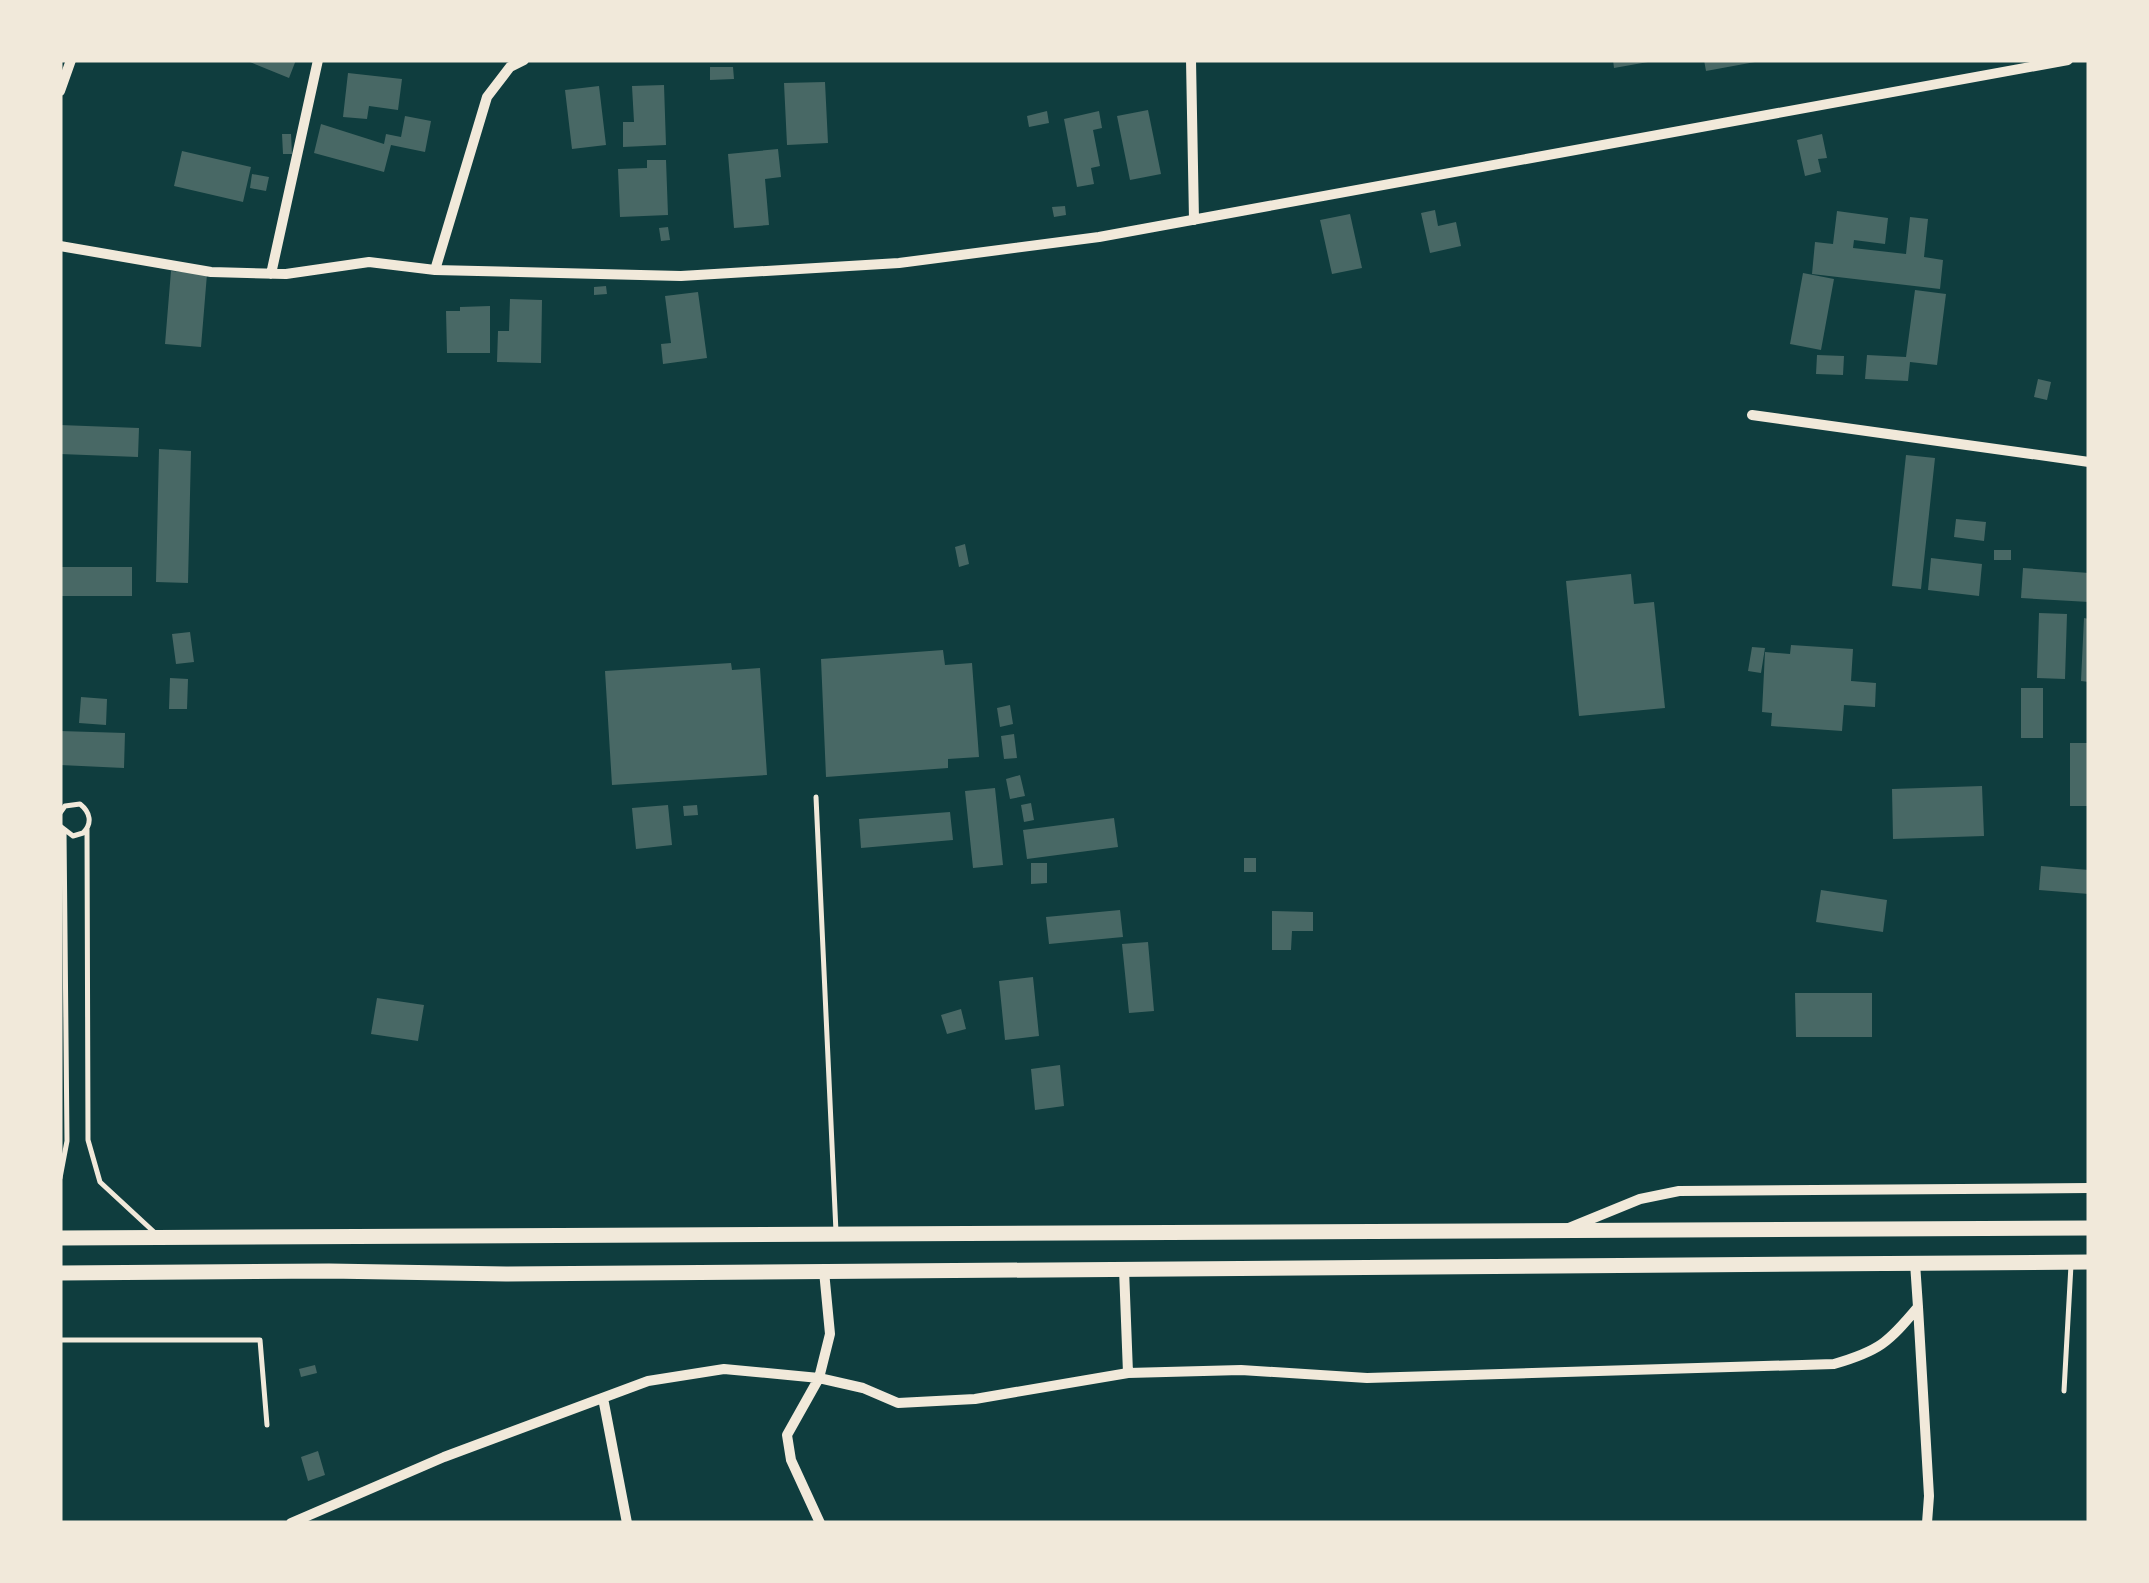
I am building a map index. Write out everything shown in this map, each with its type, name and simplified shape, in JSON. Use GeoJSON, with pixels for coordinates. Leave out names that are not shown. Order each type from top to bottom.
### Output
{"type":"FeatureCollection","features":[{"type":"Feature","properties":{"kind":"main road"},"geometry":{"type":"LineString","coordinates":[[60,1238],[2089,1228]]}},
{"type":"Feature","properties":{"kind":"main road"},"geometry":{"type":"LineString","coordinates":[[60,1274],[2089,1262]]}},
{"type":"Feature","properties":{"kind":"street"},"geometry":{"type":"LineString","coordinates":[[60,91],[71,60]]}},
{"type":"Feature","properties":{"kind":"street"},"geometry":{"type":"LineString","coordinates":[[271,274],[318,60]]}},
{"type":"Feature","properties":{"kind":"street"},"geometry":{"type":"LineString","coordinates":[[435,270],[487,97],[510,67],[524,60]]}},
{"type":"Feature","properties":{"kind":"street"},"geometry":{"type":"LineString","coordinates":[[1191,60],[1194,220]]}},
{"type":"Feature","properties":{"kind":"street"},"geometry":{"type":"LineString","coordinates":[[60,246],[212,272],[271,274],[369,262],[435,270],[681,276],[899,263],[1099,238],[2068,60]]}},
{"type":"Feature","properties":{"kind":"street"},"geometry":{"type":"LineString","coordinates":[[1752,415],[2089,462]]}},
{"type":"Feature","properties":{"kind":"street"},"geometry":{"type":"LineString","coordinates":[[1563,1230],[1640,1199],[1679,1191],[2089,1188]]}},
{"type":"Feature","properties":{"kind":"street"},"geometry":{"type":"LineString","coordinates":[[1915,1263],[1924,1390],[1927,1523]]}},
{"type":"Feature","properties":{"kind":"street"},"geometry":{"type":"LineString","coordinates":[[1124,1269],[1128,1372]]}},
{"type":"Feature","properties":{"kind":"street"},"geometry":{"type":"LineString","coordinates":[[820,1523],[787,1447],[787,1435],[819,1378],[830,1334],[824,1271]]}},
{"type":"Feature","properties":{"kind":"street"},"geometry":{"type":"LineString","coordinates":[[291,1523],[311,1519],[444,1457],[648,1381],[724,1369],[819,1378],[864,1388],[898,1403],[974,1398],[1128,1372],[1241,1370],[1368,1378],[1834,1364],[1866,1354],[1890,1340],[1918,1307]]}},
{"type":"Feature","properties":{"kind":"street"},"geometry":{"type":"LineString","coordinates":[[604,1398],[627,1523]]}},
{"type":"Feature","properties":{"kind":"lane"},"geometry":{"type":"LineString","coordinates":[[816,797],[836,1235]]}},
{"type":"Feature","properties":{"kind":"lane"},"geometry":{"type":"LineString","coordinates":[[60,812],[66,806],[80,804],[90,815],[88,1140],[100,1182],[160,1237]]}},
{"type":"Feature","properties":{"kind":"lane"},"geometry":{"type":"LineString","coordinates":[[62,829],[73,836],[87,829]]}},
{"type":"Feature","properties":{"kind":"lane"},"geometry":{"type":"LineString","coordinates":[[60,1178],[67,1141],[62,829]]}},
{"type":"Feature","properties":{"kind":"lane"},"geometry":{"type":"LineString","coordinates":[[2064,1391],[2071,1262]]}},
{"type":"Feature","properties":{"kind":"lane"},"geometry":{"type":"LineString","coordinates":[[60,1340],[260,1340],[267,1426]]}},
{"type":"Feature","properties":{"kind":"building"},"geometry":{"type":"Polygon","coordinates":[[[245,60],[296,60],[289,78],[245,60]]]}},
{"type":"Feature","properties":{"kind":"building"},"geometry":{"type":"Polygon","coordinates":[[[1613,60],[1647,60],[1648,62],[1614,68],[1613,60]]]}},
{"type":"Feature","properties":{"kind":"building"},"geometry":{"type":"Polygon","coordinates":[[[1704,60],[1755,60],[1755,62],[1706,71],[1704,60]]]}},
{"type":"Feature","properties":{"kind":"building"},"geometry":{"type":"Polygon","coordinates":[[[710,67],[733,67],[734,79],[710,80],[710,67]]]}},
{"type":"Feature","properties":{"kind":"building"},"geometry":{"type":"Polygon","coordinates":[[[348,73],[402,79],[398,110],[369,106],[367,119],[343,117],[348,73]]]}},
{"type":"Feature","properties":{"kind":"building"},"geometry":{"type":"Polygon","coordinates":[[[825,82],[828,143],[787,145],[784,83],[825,82]]]}},
{"type":"Feature","properties":{"kind":"building"},"geometry":{"type":"Polygon","coordinates":[[[664,85],[666,145],[623,147],[623,122],[634,122],[632,86],[664,85]]]}},
{"type":"Feature","properties":{"kind":"building"},"geometry":{"type":"Polygon","coordinates":[[[599,86],[606,145],[572,149],[565,90],[599,86]]]}},
{"type":"Feature","properties":{"kind":"building"},"geometry":{"type":"Polygon","coordinates":[[[1148,110],[1161,174],[1130,180],[1117,116],[1148,110]]]}},
{"type":"Feature","properties":{"kind":"building"},"geometry":{"type":"Polygon","coordinates":[[[1047,111],[1049,123],[1029,127],[1027,116],[1047,111]]]}},
{"type":"Feature","properties":{"kind":"building"},"geometry":{"type":"Polygon","coordinates":[[[1099,111],[1102,128],[1093,130],[1100,166],[1091,168],[1094,184],[1077,187],[1064,119],[1099,111]]]}},
{"type":"Feature","properties":{"kind":"building"},"geometry":{"type":"Polygon","coordinates":[[[405,116],[431,121],[425,152],[391,145],[384,172],[314,153],[321,124],[384,144],[386,134],[401,137],[405,116]]]}},
{"type":"Feature","properties":{"kind":"building"},"geometry":{"type":"Polygon","coordinates":[[[282,134],[291,134],[292,154],[283,154],[282,134]]]}},
{"type":"Feature","properties":{"kind":"building"},"geometry":{"type":"Polygon","coordinates":[[[1822,134],[1827,158],[1818,159],[1821,172],[1805,176],[1797,140],[1822,134]]]}},
{"type":"Feature","properties":{"kind":"building"},"geometry":{"type":"Polygon","coordinates":[[[778,149],[781,177],[765,179],[769,225],[734,228],[728,154],[778,149]]]}},
{"type":"Feature","properties":{"kind":"building"},"geometry":{"type":"Polygon","coordinates":[[[182,151],[251,167],[243,202],[174,186],[182,151]]]}},
{"type":"Feature","properties":{"kind":"building"},"geometry":{"type":"Polygon","coordinates":[[[647,160],[666,160],[668,215],[620,217],[618,169],[647,168],[647,160]]]}},
{"type":"Feature","properties":{"kind":"building"},"geometry":{"type":"Polygon","coordinates":[[[252,174],[269,177],[266,191],[250,188],[252,174]]]}},
{"type":"Feature","properties":{"kind":"building"},"geometry":{"type":"Polygon","coordinates":[[[1065,206],[1066,215],[1054,217],[1052,207],[1065,206]]]}},
{"type":"Feature","properties":{"kind":"building"},"geometry":{"type":"Polygon","coordinates":[[[1435,210],[1438,226],[1456,222],[1461,246],[1430,253],[1421,213],[1435,210]]]}},
{"type":"Feature","properties":{"kind":"building"},"geometry":{"type":"Polygon","coordinates":[[[1837,211],[1888,218],[1885,244],[1854,240],[1853,248],[1906,254],[1910,217],[1928,219],[1924,257],[1943,260],[1940,289],[1812,274],[1815,242],[1833,244],[1837,211]]]}},
{"type":"Feature","properties":{"kind":"building"},"geometry":{"type":"Polygon","coordinates":[[[1350,214],[1362,268],[1332,274],[1320,220],[1350,214]]]}},
{"type":"Feature","properties":{"kind":"building"},"geometry":{"type":"Polygon","coordinates":[[[668,227],[670,240],[661,241],[659,228],[668,227]]]}},
{"type":"Feature","properties":{"kind":"building"},"geometry":{"type":"Polygon","coordinates":[[[171,271],[207,274],[201,347],[165,344],[171,271]]]}},
{"type":"Feature","properties":{"kind":"building"},"geometry":{"type":"Polygon","coordinates":[[[1803,273],[1834,279],[1821,350],[1790,344],[1803,273]]]}},
{"type":"Feature","properties":{"kind":"building"},"geometry":{"type":"Polygon","coordinates":[[[606,286],[607,294],[594,295],[594,287],[606,286]]]}},
{"type":"Feature","properties":{"kind":"building"},"geometry":{"type":"Polygon","coordinates":[[[1915,290],[1946,294],[1937,365],[1910,362],[1908,381],[1865,379],[1867,355],[1906,357],[1915,290]]]}},
{"type":"Feature","properties":{"kind":"building"},"geometry":{"type":"Polygon","coordinates":[[[698,292],[707,358],[663,364],[661,344],[671,343],[665,296],[698,292]]]}},
{"type":"Feature","properties":{"kind":"building"},"geometry":{"type":"Polygon","coordinates":[[[510,299],[542,300],[541,363],[497,362],[498,331],[509,331],[510,299]]]}},
{"type":"Feature","properties":{"kind":"building"},"geometry":{"type":"Polygon","coordinates":[[[490,306],[490,353],[447,353],[446,311],[490,306]]]}},
{"type":"Feature","properties":{"kind":"building"},"geometry":{"type":"Polygon","coordinates":[[[1817,355],[1844,356],[1843,375],[1816,374],[1817,355]]]}},
{"type":"Feature","properties":{"kind":"building"},"geometry":{"type":"Polygon","coordinates":[[[2038,379],[2051,382],[2047,400],[2034,397],[2038,379]]]}},
{"type":"Feature","properties":{"kind":"building"},"geometry":{"type":"Polygon","coordinates":[[[60,425],[139,428],[138,457],[60,454],[60,425]]]}},
{"type":"Feature","properties":{"kind":"building"},"geometry":{"type":"Polygon","coordinates":[[[159,449],[191,451],[188,583],[156,582],[159,449]]]}},
{"type":"Feature","properties":{"kind":"building"},"geometry":{"type":"Polygon","coordinates":[[[1906,455],[1935,458],[1921,589],[1892,586],[1906,455]]]}},
{"type":"Feature","properties":{"kind":"building"},"geometry":{"type":"Polygon","coordinates":[[[1956,519],[1986,522],[1984,541],[1954,537],[1956,519]]]}},
{"type":"Feature","properties":{"kind":"building"},"geometry":{"type":"Polygon","coordinates":[[[965,544],[969,564],[959,567],[955,547],[965,544]]]}},
{"type":"Feature","properties":{"kind":"building"},"geometry":{"type":"Polygon","coordinates":[[[1994,550],[2011,550],[2011,560],[1994,560],[1994,550]]]}},
{"type":"Feature","properties":{"kind":"building"},"geometry":{"type":"Polygon","coordinates":[[[1931,558],[1982,564],[1979,596],[1928,590],[1931,558]]]}},
{"type":"Feature","properties":{"kind":"building"},"geometry":{"type":"Polygon","coordinates":[[[60,567],[132,567],[132,596],[60,596],[60,567]]]}},
{"type":"Feature","properties":{"kind":"building"},"geometry":{"type":"Polygon","coordinates":[[[2023,568],[2089,573],[2089,602],[2021,598],[2023,568]]]}},
{"type":"Feature","properties":{"kind":"building"},"geometry":{"type":"Polygon","coordinates":[[[1631,574],[1634,604],[1654,602],[1665,708],[1579,716],[1566,581],[1631,574]]]}},
{"type":"Feature","properties":{"kind":"building"},"geometry":{"type":"Polygon","coordinates":[[[2039,613],[2067,614],[2065,679],[2037,678],[2039,613]]]}},
{"type":"Feature","properties":{"kind":"building"},"geometry":{"type":"Polygon","coordinates":[[[2084,618],[2089,619],[2089,682],[2081,681],[2084,618]]]}},
{"type":"Feature","properties":{"kind":"building"},"geometry":{"type":"Polygon","coordinates":[[[190,632],[194,662],[176,664],[172,634],[190,632]]]}},
{"type":"Feature","properties":{"kind":"building"},"geometry":{"type":"Polygon","coordinates":[[[1791,645],[1853,649],[1851,681],[1876,683],[1875,707],[1844,705],[1842,731],[1771,726],[1772,713],[1762,712],[1765,652],[1790,654],[1791,645]]]}},
{"type":"Feature","properties":{"kind":"building"},"geometry":{"type":"Polygon","coordinates":[[[1752,647],[1765,648],[1761,673],[1748,671],[1752,647]]]}},
{"type":"Feature","properties":{"kind":"building"},"geometry":{"type":"Polygon","coordinates":[[[943,650],[945,665],[972,663],[979,757],[948,759],[948,768],[826,777],[821,659],[943,650]]]}},
{"type":"Feature","properties":{"kind":"building"},"geometry":{"type":"Polygon","coordinates":[[[731,663],[732,670],[760,668],[767,775],[612,785],[605,671],[731,663]]]}},
{"type":"Feature","properties":{"kind":"building"},"geometry":{"type":"Polygon","coordinates":[[[170,678],[188,679],[187,709],[169,709],[170,678]]]}},
{"type":"Feature","properties":{"kind":"building"},"geometry":{"type":"Polygon","coordinates":[[[2021,688],[2043,688],[2043,738],[2021,738],[2021,688]]]}},
{"type":"Feature","properties":{"kind":"building"},"geometry":{"type":"Polygon","coordinates":[[[81,697],[107,699],[106,725],[79,723],[81,697]]]}},
{"type":"Feature","properties":{"kind":"building"},"geometry":{"type":"Polygon","coordinates":[[[1010,705],[1013,724],[1000,727],[997,708],[1010,705]]]}},
{"type":"Feature","properties":{"kind":"building"},"geometry":{"type":"Polygon","coordinates":[[[60,731],[125,733],[124,768],[60,765],[60,731]]]}},
{"type":"Feature","properties":{"kind":"building"},"geometry":{"type":"Polygon","coordinates":[[[1014,734],[1017,758],[1004,759],[1001,736],[1014,734]]]}},
{"type":"Feature","properties":{"kind":"building"},"geometry":{"type":"Polygon","coordinates":[[[2070,743],[2089,743],[2089,806],[2070,806],[2070,743]]]}},
{"type":"Feature","properties":{"kind":"building"},"geometry":{"type":"Polygon","coordinates":[[[1020,775],[1025,796],[1010,799],[1006,779],[1020,775]]]}},
{"type":"Feature","properties":{"kind":"building"},"geometry":{"type":"Polygon","coordinates":[[[1982,786],[1984,836],[1893,839],[1892,789],[1982,786]]]}},
{"type":"Feature","properties":{"kind":"building"},"geometry":{"type":"Polygon","coordinates":[[[995,788],[1003,865],[973,868],[965,791],[995,788]]]}},
{"type":"Feature","properties":{"kind":"building"},"geometry":{"type":"Polygon","coordinates":[[[1031,803],[1034,820],[1024,822],[1021,805],[1031,803]]]}},
{"type":"Feature","properties":{"kind":"building"},"geometry":{"type":"Polygon","coordinates":[[[668,805],[672,845],[636,849],[632,808],[668,805]]]}},
{"type":"Feature","properties":{"kind":"building"},"geometry":{"type":"Polygon","coordinates":[[[697,805],[698,815],[684,816],[683,806],[697,805]]]}},
{"type":"Feature","properties":{"kind":"building"},"geometry":{"type":"Polygon","coordinates":[[[950,812],[953,840],[861,848],[859,819],[950,812]]]}},
{"type":"Feature","properties":{"kind":"building"},"geometry":{"type":"Polygon","coordinates":[[[1114,818],[1118,847],[1027,859],[1023,830],[1114,818]]]}},
{"type":"Feature","properties":{"kind":"building"},"geometry":{"type":"Polygon","coordinates":[[[1244,858],[1256,858],[1256,872],[1244,872],[1244,858]]]}},
{"type":"Feature","properties":{"kind":"building"},"geometry":{"type":"Polygon","coordinates":[[[1031,863],[1047,863],[1047,883],[1031,884],[1031,863]]]}},
{"type":"Feature","properties":{"kind":"building"},"geometry":{"type":"Polygon","coordinates":[[[2041,866],[2089,870],[2089,894],[2039,890],[2041,866]]]}},
{"type":"Feature","properties":{"kind":"building"},"geometry":{"type":"Polygon","coordinates":[[[1821,890],[1887,900],[1883,932],[1816,922],[1821,890]]]}},
{"type":"Feature","properties":{"kind":"building"},"geometry":{"type":"Polygon","coordinates":[[[1120,910],[1123,937],[1049,944],[1046,917],[1120,910]]]}},
{"type":"Feature","properties":{"kind":"building"},"geometry":{"type":"Polygon","coordinates":[[[1272,911],[1313,912],[1313,931],[1292,931],[1291,950],[1272,950],[1272,911]]]}},
{"type":"Feature","properties":{"kind":"building"},"geometry":{"type":"Polygon","coordinates":[[[1148,942],[1154,1011],[1129,1013],[1122,944],[1148,942]]]}},
{"type":"Feature","properties":{"kind":"building"},"geometry":{"type":"Polygon","coordinates":[[[1033,977],[1039,1036],[1005,1040],[999,981],[1033,977]]]}},
{"type":"Feature","properties":{"kind":"building"},"geometry":{"type":"Polygon","coordinates":[[[1795,993],[1872,993],[1872,1037],[1796,1037],[1795,993]]]}},
{"type":"Feature","properties":{"kind":"building"},"geometry":{"type":"Polygon","coordinates":[[[377,998],[424,1005],[418,1041],[371,1034],[377,998]]]}},
{"type":"Feature","properties":{"kind":"building"},"geometry":{"type":"Polygon","coordinates":[[[961,1009],[966,1029],[947,1034],[941,1015],[961,1009]]]}},
{"type":"Feature","properties":{"kind":"building"},"geometry":{"type":"Polygon","coordinates":[[[1060,1065],[1064,1106],[1035,1110],[1031,1069],[1060,1065]]]}},
{"type":"Feature","properties":{"kind":"building"},"geometry":{"type":"Polygon","coordinates":[[[315,1365],[317,1373],[301,1377],[299,1369],[315,1365]]]}},
{"type":"Feature","properties":{"kind":"building"},"geometry":{"type":"Polygon","coordinates":[[[318,1451],[325,1475],[308,1481],[301,1457],[318,1451]]]}}]}
